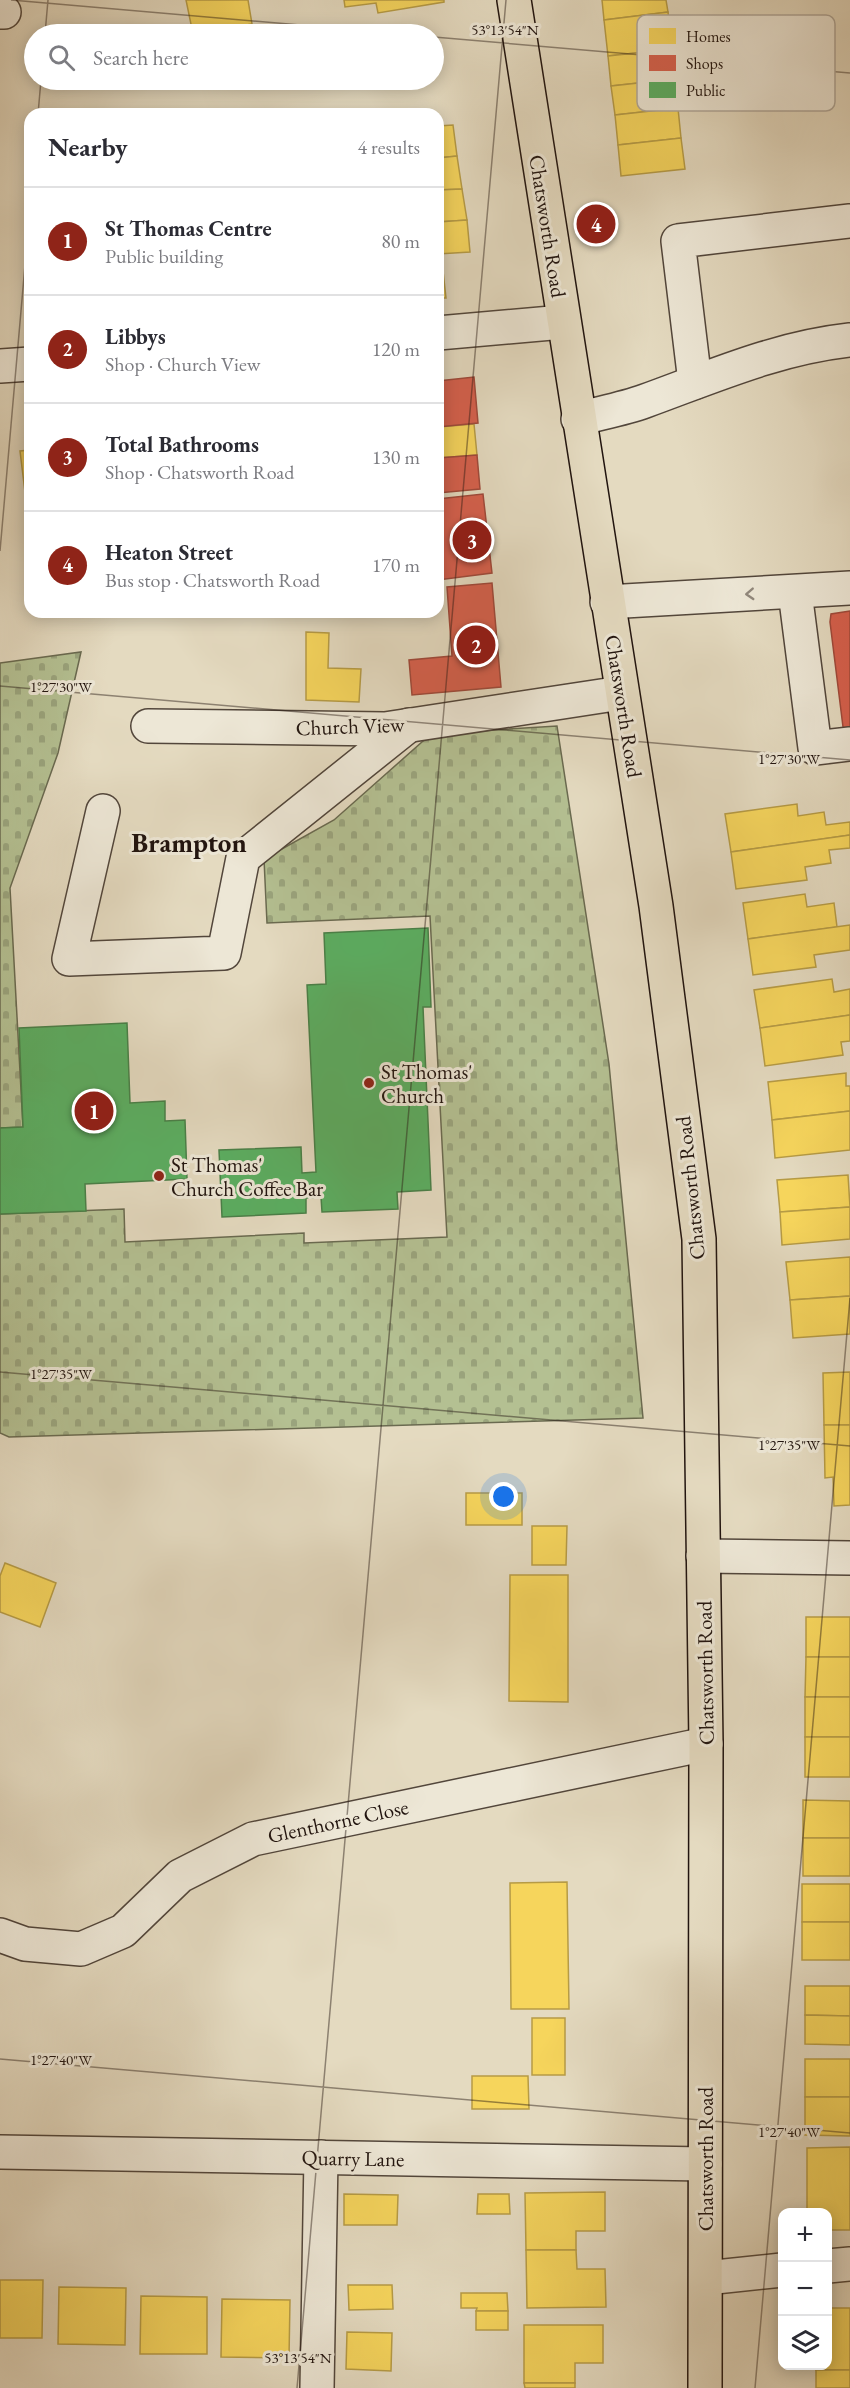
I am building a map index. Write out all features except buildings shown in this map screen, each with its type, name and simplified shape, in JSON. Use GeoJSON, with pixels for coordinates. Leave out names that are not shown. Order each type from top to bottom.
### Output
{"type":"FeatureCollection","features":[{"type":"Feature","properties":{"kind":"highway","name":"Chatsworth Road"},"geometry":{"type":"LineString","coordinates":[[514,0],[656,906],[699,1239],[706,1744],[705,2388]]}},
{"type":"Feature","properties":{"kind":"street"},"geometry":{"type":"LineString","coordinates":[[694,382],[678,241],[850,221]]}},
{"type":"Feature","properties":{"kind":"street"},"geometry":{"type":"LineString","coordinates":[[444,332],[563,322]]}},
{"type":"Feature","properties":{"kind":"street"},"geometry":{"type":"LineString","coordinates":[[578,419],[642,402],[694,382],[807,345],[850,340]]}},
{"type":"Feature","properties":{"kind":"street"},"geometry":{"type":"LineString","coordinates":[[0,366],[24,364]]}},
{"type":"Feature","properties":{"kind":"street"},"geometry":{"type":"LineString","coordinates":[[607,602],[850,588]]}},
{"type":"Feature","properties":{"kind":"street"},"geometry":{"type":"LineString","coordinates":[[795,592],[815,748],[850,744]]}},
{"type":"Feature","properties":{"kind":"street","name":"Church View"},"geometry":{"type":"LineString","coordinates":[[148,726],[385,729],[621,693]]}},
{"type":"Feature","properties":{"kind":"street"},"geometry":{"type":"LineString","coordinates":[[103,811],[69,959],[224,953],[243,858],[409,725]]}},
{"type":"Feature","properties":{"kind":"street"},"geometry":{"type":"LineString","coordinates":[[703,1556],[850,1558]]}},
{"type":"Feature","properties":{"kind":"street","name":"Glenthorne Close"},"geometry":{"type":"LineString","coordinates":[[0,1935],[25,1944],[81,1948],[123,1931],[180,1876],[253,1839],[706,1744]]}},
{"type":"Feature","properties":{"kind":"street","name":"Quarry Lane"},"geometry":{"type":"LineString","coordinates":[[0,2152],[705,2164]]}},
{"type":"Feature","properties":{"kind":"street"},"geometry":{"type":"LineString","coordinates":[[316,2388],[321,2157]]}},
{"type":"Feature","properties":{"kind":"street"},"geometry":{"type":"LineString","coordinates":[[832,2266],[850,2264]]}},
{"type":"Feature","properties":{"kind":"street"},"geometry":{"type":"LineString","coordinates":[[706,2278],[778,2271]]}},
{"type":"Feature","properties":{"kind":"green space"},"geometry":{"type":"Polygon","coordinates":[[[81,652],[58,753],[10,888],[23,1127],[0,1128],[0,663],[81,652]]]}},
{"type":"Feature","properties":{"kind":"green space"},"geometry":{"type":"Polygon","coordinates":[[[557,726],[609,1064],[643,1418],[9,1437],[0,1433],[0,1214],[124,1209],[125,1242],[304,1233],[304,1243],[447,1237],[430,916],[267,923],[264,859],[334,820],[431,734],[557,726]]]}},
{"type":"Feature","properties":{"kind":"place","name":"Heaton Street"},"geometry":{"type":"Point","coordinates":[596,224]}},
{"type":"Feature","properties":{"kind":"place","name":"Total Bathrooms"},"geometry":{"type":"Point","coordinates":[472,540]}},
{"type":"Feature","properties":{"kind":"place","name":"Libbys"},"geometry":{"type":"Point","coordinates":[476,645]}},
{"type":"Feature","properties":{"kind":"place","name":"St Thomas' Church"},"geometry":{"type":"Point","coordinates":[369,1083]}},
{"type":"Feature","properties":{"kind":"place","name":"St Thomas Centre"},"geometry":{"type":"Point","coordinates":[94,1111]}},
{"type":"Feature","properties":{"kind":"place","name":"St Thomas' Church Coffee Bar"},"geometry":{"type":"Point","coordinates":[159,1176]}},
{"type":"Feature","properties":{"kind":"district","name":"Brampton"},"geometry":{"type":"Point","coordinates":[189,842]}}]}
